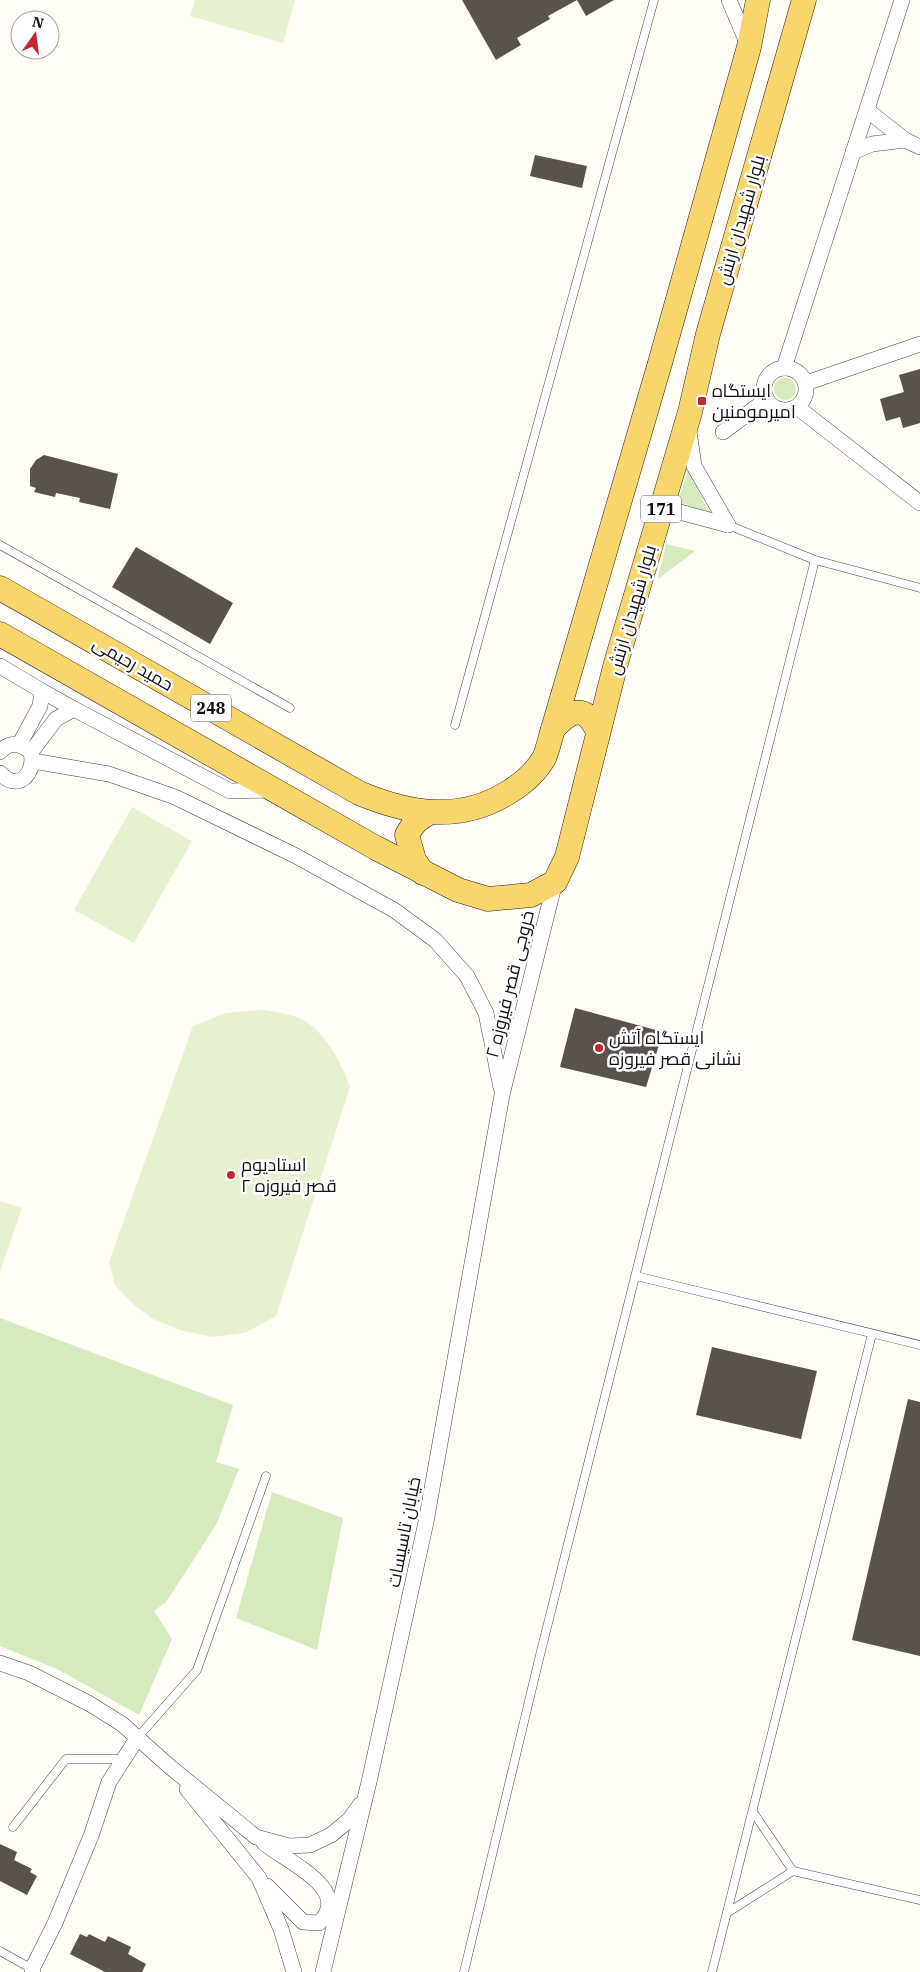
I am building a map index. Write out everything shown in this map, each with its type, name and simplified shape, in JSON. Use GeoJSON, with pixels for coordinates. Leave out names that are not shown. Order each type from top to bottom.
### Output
{"type":"FeatureCollection","features":[{"type":"Feature","properties":{"kind":"main road","name":"171"},"geometry":{"type":"LineString","coordinates":[[429,813],[458,813],[496,801],[522,784],[544,758],[660,363],[749,47],[758,0]]}},
{"type":"Feature","properties":{"kind":"main road","name":"بلوار شهیدان ارتش"},"geometry":{"type":"LineString","coordinates":[[555,882],[567,857],[616,663],[690,412],[708,334],[804,0]]}},
{"type":"Feature","properties":{"kind":"main road","name":"حمید رحیمی"},"geometry":{"type":"LineString","coordinates":[[0,588],[359,793],[385,804],[429,813]]}},
{"type":"Feature","properties":{"kind":"main road","name":"248"},"geometry":{"type":"LineString","coordinates":[[0,634],[423,873]]}},
{"type":"Feature","properties":{"kind":"main road"},"geometry":{"type":"LineString","coordinates":[[553,729],[566,716],[584,713],[593,720],[598,732]]}},
{"type":"Feature","properties":{"kind":"main road"},"geometry":{"type":"LineString","coordinates":[[429,813],[420,817],[412,824],[407,835],[414,860],[423,873],[458,890],[488,899],[531,895],[555,882]]}},
{"type":"Feature","properties":{"kind":"street"},"geometry":{"type":"LineString","coordinates":[[729,0],[749,47]]}},
{"type":"Feature","properties":{"kind":"street"},"geometry":{"type":"LineString","coordinates":[[784,368],[902,0]]}},
{"type":"Feature","properties":{"kind":"street"},"geometry":{"type":"LineString","coordinates":[[867,110],[904,140],[920,147]]}},
{"type":"Feature","properties":{"kind":"street"},"geometry":{"type":"LineString","coordinates":[[853,152],[872,144],[904,140]]}},
{"type":"Feature","properties":{"kind":"street"},"geometry":{"type":"LineString","coordinates":[[806,383],[920,344]]}},
{"type":"Feature","properties":{"kind":"street"},"geometry":{"type":"LineString","coordinates":[[784,368],[798,371],[806,383],[806,396],[797,406],[784,410],[777,408],[767,399],[765,393],[767,379],[777,369],[784,368]]}},
{"type":"Feature","properties":{"kind":"street"},"geometry":{"type":"LineString","coordinates":[[723,432],[767,399]]}},
{"type":"Feature","properties":{"kind":"street"},"geometry":{"type":"LineString","coordinates":[[797,406],[920,503]]}},
{"type":"Feature","properties":{"kind":"street"},"geometry":{"type":"LineString","coordinates":[[690,412],[689,439],[694,466],[728,525]]}},
{"type":"Feature","properties":{"kind":"street"},"geometry":{"type":"LineString","coordinates":[[661,507],[728,525]]}},
{"type":"Feature","properties":{"kind":"street"},"geometry":{"type":"LineString","coordinates":[[0,666],[74,709],[230,791],[276,790]]}},
{"type":"Feature","properties":{"kind":"street"},"geometry":{"type":"LineString","coordinates":[[15,748],[40,706],[42,691]]}},
{"type":"Feature","properties":{"kind":"street"},"geometry":{"type":"LineString","coordinates":[[15,748],[56,719],[74,709]]}},
{"type":"Feature","properties":{"kind":"street"},"geometry":{"type":"LineString","coordinates":[[2,780],[19,780],[29,773],[15,748]]}},
{"type":"Feature","properties":{"kind":"street"},"geometry":{"type":"LineString","coordinates":[[15,748],[109,774],[175,797],[296,856],[394,910],[435,940],[466,976],[486,1013],[502,1095]]}},
{"type":"Feature","properties":{"kind":"street","name":"خروجی قصر فیروزه ۲"},"geometry":{"type":"LineString","coordinates":[[502,1095],[555,882]]}},
{"type":"Feature","properties":{"kind":"street","name":"خیابان تاسیسات"},"geometry":{"type":"LineString","coordinates":[[323,1972],[369,1782],[426,1522],[502,1095]]}},
{"type":"Feature","properties":{"kind":"street"},"geometry":{"type":"LineString","coordinates":[[0,1663],[29,1674],[90,1704],[138,1738],[169,1766],[256,1836],[318,1882],[328,1898],[330,1906],[327,1915],[319,1922],[304,1922],[259,1878],[169,1766]]}},
{"type":"Feature","properties":{"kind":"street"},"geometry":{"type":"LineString","coordinates":[[33,1971],[80,1862],[109,1782],[138,1738]]}},
{"type":"Feature","properties":{"kind":"street"},"geometry":{"type":"LineString","coordinates":[[256,1836],[289,1846],[310,1845],[331,1834],[349,1820],[362,1802],[369,1782]]}},
{"type":"Feature","properties":{"kind":"street"},"geometry":{"type":"LineString","coordinates":[[259,1878],[281,1929],[294,1972]]}},
{"type":"Feature","properties":{"kind":"lane"},"geometry":{"type":"LineString","coordinates":[[455,725],[654,0]]}},
{"type":"Feature","properties":{"kind":"lane"},"geometry":{"type":"LineString","coordinates":[[728,525],[815,560],[920,588]]}},
{"type":"Feature","properties":{"kind":"lane"},"geometry":{"type":"LineString","coordinates":[[0,546],[290,708]]}},
{"type":"Feature","properties":{"kind":"lane"},"geometry":{"type":"LineString","coordinates":[[464,1972],[540,1655],[815,560]]}},
{"type":"Feature","properties":{"kind":"lane"},"geometry":{"type":"LineString","coordinates":[[636,1276],[920,1345]]}},
{"type":"Feature","properties":{"kind":"lane"},"geometry":{"type":"LineString","coordinates":[[712,1972],[872,1334]]}},
{"type":"Feature","properties":{"kind":"lane"},"geometry":{"type":"LineString","coordinates":[[138,1738],[196,1670],[266,1476]]}},
{"type":"Feature","properties":{"kind":"lane"},"geometry":{"type":"LineString","coordinates":[[13,1827],[66,1759],[124,1759]]}},
{"type":"Feature","properties":{"kind":"lane"},"geometry":{"type":"LineString","coordinates":[[752,1812],[792,1871],[920,1900]]}},
{"type":"Feature","properties":{"kind":"lane"},"geometry":{"type":"LineString","coordinates":[[727,1914],[792,1871]]}},
{"type":"Feature","properties":{"kind":"lane"},"geometry":{"type":"LineString","coordinates":[[0,1951],[33,1971]]}},
{"type":"Feature","properties":{"kind":"green space"},"geometry":{"type":"Polygon","coordinates":[[[195,0],[295,0],[283,43],[190,16],[195,0]]]}},
{"type":"Feature","properties":{"kind":"green space"},"geometry":{"type":"Polygon","coordinates":[[[785,378],[795,385],[796,389],[789,399],[785,400],[775,393],[774,389],[781,379],[785,378]]]}},
{"type":"Feature","properties":{"kind":"green space"},"geometry":{"type":"Polygon","coordinates":[[[689,468],[710,516],[676,507],[689,468]]]}},
{"type":"Feature","properties":{"kind":"green space"},"geometry":{"type":"Polygon","coordinates":[[[666,544],[695,551],[658,579],[666,544]]]}},
{"type":"Feature","properties":{"kind":"green space"},"geometry":{"type":"Polygon","coordinates":[[[132,807],[192,841],[134,943],[74,910],[132,807]]]}},
{"type":"Feature","properties":{"kind":"green space","name":"استادیوم قصر فیروزه ۲"},"geometry":{"type":"Polygon","coordinates":[[[263,1010],[294,1016],[313,1027],[336,1055],[350,1087],[276,1316],[245,1333],[213,1337],[183,1331],[153,1319],[133,1304],[115,1285],[109,1262],[193,1026],[226,1013],[263,1010]]]}},
{"type":"Feature","properties":{"kind":"green space"},"geometry":{"type":"Polygon","coordinates":[[[0,1201],[22,1208],[0,1272],[0,1201]]]}},
{"type":"Feature","properties":{"kind":"green space"},"geometry":{"type":"Polygon","coordinates":[[[0,1318],[233,1405],[216,1462],[239,1469],[216,1525],[166,1602],[154,1611],[172,1639],[139,1715],[59,1670],[0,1646],[0,1318]]]}},
{"type":"Feature","properties":{"kind":"green space"},"geometry":{"type":"Polygon","coordinates":[[[272,1492],[343,1518],[317,1650],[236,1618],[272,1492]]]}},
{"type":"Feature","properties":{"kind":"building"},"geometry":{"type":"Polygon","coordinates":[[[462,0],[577,0],[548,16],[550,19],[517,38],[521,45],[496,60],[462,0]]]}},
{"type":"Feature","properties":{"kind":"building"},"geometry":{"type":"Polygon","coordinates":[[[577,0],[614,0],[586,16],[577,0]]]}},
{"type":"Feature","properties":{"kind":"building"},"geometry":{"type":"Polygon","coordinates":[[[535,155],[587,166],[582,188],[530,176],[535,155]]]}},
{"type":"Feature","properties":{"kind":"building"},"geometry":{"type":"Polygon","coordinates":[[[920,369],[920,423],[903,428],[900,417],[886,421],[880,399],[904,392],[899,375],[920,369]]]}},
{"type":"Feature","properties":{"kind":"building"},"geometry":{"type":"Polygon","coordinates":[[[44,455],[118,474],[110,509],[79,502],[80,498],[56,493],[55,497],[34,492],[36,488],[30,486],[30,469],[36,460],[44,455]]]}},
{"type":"Feature","properties":{"kind":"building"},"geometry":{"type":"Polygon","coordinates":[[[136,547],[233,603],[210,644],[112,587],[136,547]]]}},
{"type":"Feature","properties":{"kind":"building"},"geometry":{"type":"Polygon","coordinates":[[[575,1008],[663,1032],[646,1087],[560,1067],[575,1008]]]}},
{"type":"Feature","properties":{"kind":"building"},"geometry":{"type":"Polygon","coordinates":[[[712,1347],[817,1371],[801,1439],[696,1415],[712,1347]]]}},
{"type":"Feature","properties":{"kind":"building"},"geometry":{"type":"Polygon","coordinates":[[[908,1399],[920,1402],[920,1656],[852,1640],[908,1399]]]}},
{"type":"Feature","properties":{"kind":"building"},"geometry":{"type":"Polygon","coordinates":[[[0,1844],[17,1852],[14,1860],[32,1869],[30,1872],[37,1876],[27,1895],[0,1881],[0,1844]]]}},
{"type":"Feature","properties":{"kind":"building"},"geometry":{"type":"Polygon","coordinates":[[[80,1934],[87,1937],[89,1934],[105,1942],[108,1936],[131,1947],[128,1954],[146,1964],[142,1972],[105,1972],[70,1954],[80,1934]]]}},
{"type":"Feature","properties":{"kind":"place","name":"ایستگاه امیرمومنین"},"geometry":{"type":"Point","coordinates":[702,401]}},
{"type":"Feature","properties":{"kind":"place","name":"ایستگاه آتش نشانی قصر فیروزه"},"geometry":{"type":"Point","coordinates":[599,1048]}},
{"type":"Feature","properties":{"kind":"place","name":"استادیوم قصر فیروزه ۲"},"geometry":{"type":"Point","coordinates":[231,1175]}}]}
